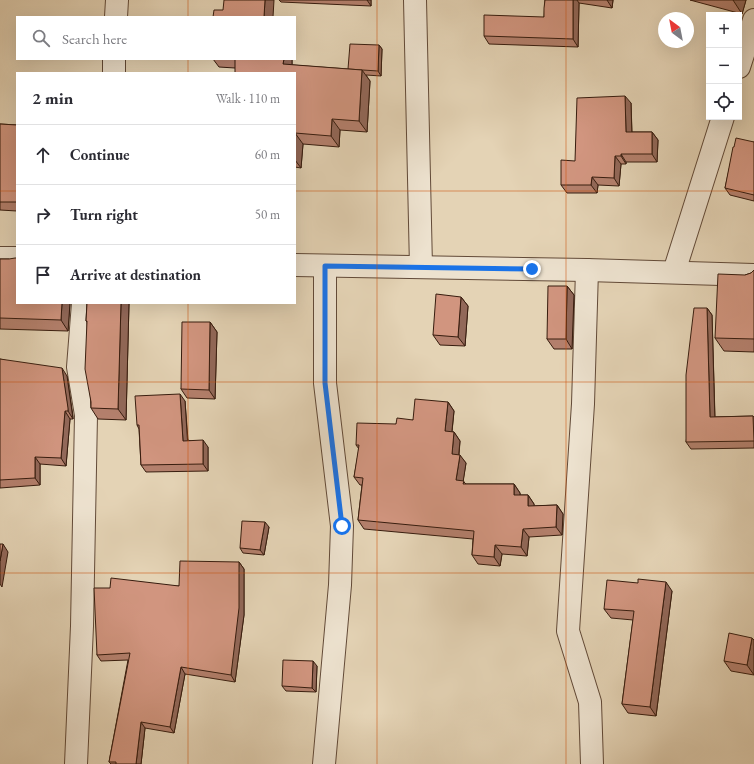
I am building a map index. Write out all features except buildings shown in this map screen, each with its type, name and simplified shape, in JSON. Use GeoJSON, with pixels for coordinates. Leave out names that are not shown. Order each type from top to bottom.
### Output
{"type":"FeatureCollection","features":[{"type":"Feature","properties":{"kind":"street"},"geometry":{"type":"LineString","coordinates":[[116,16],[117,0]]}},
{"type":"Feature","properties":{"kind":"street"},"geometry":{"type":"LineString","coordinates":[[415,0],[421,267]]}},
{"type":"Feature","properties":{"kind":"street"},"geometry":{"type":"LineString","coordinates":[[742,58],[754,20]]}},
{"type":"Feature","properties":{"kind":"street"},"geometry":{"type":"LineString","coordinates":[[114,60],[114,72]]}},
{"type":"Feature","properties":{"kind":"street"},"geometry":{"type":"LineString","coordinates":[[674,272],[722,120]]}},
{"type":"Feature","properties":{"kind":"street"},"geometry":{"type":"LineString","coordinates":[[0,258],[16,258]]}},
{"type":"Feature","properties":{"kind":"street"},"geometry":{"type":"LineString","coordinates":[[296,265],[587,270],[754,275]]}},
{"type":"Feature","properties":{"kind":"street"},"geometry":{"type":"LineString","coordinates":[[324,764],[340,585],[342,526],[325,383],[325,266]]}},
{"type":"Feature","properties":{"kind":"street"},"geometry":{"type":"LineString","coordinates":[[587,270],[583,404],[568,631],[590,702],[592,764]]}},
{"type":"Feature","properties":{"kind":"street"},"geometry":{"type":"LineString","coordinates":[[76,764],[82,626],[86,422],[78,367],[83,304]]}},
{"type":"Feature","properties":{"kind":"route"},"geometry":{"type":"LineString","coordinates":[[342,526],[325,383],[325,266],[532,269]]}}]}
